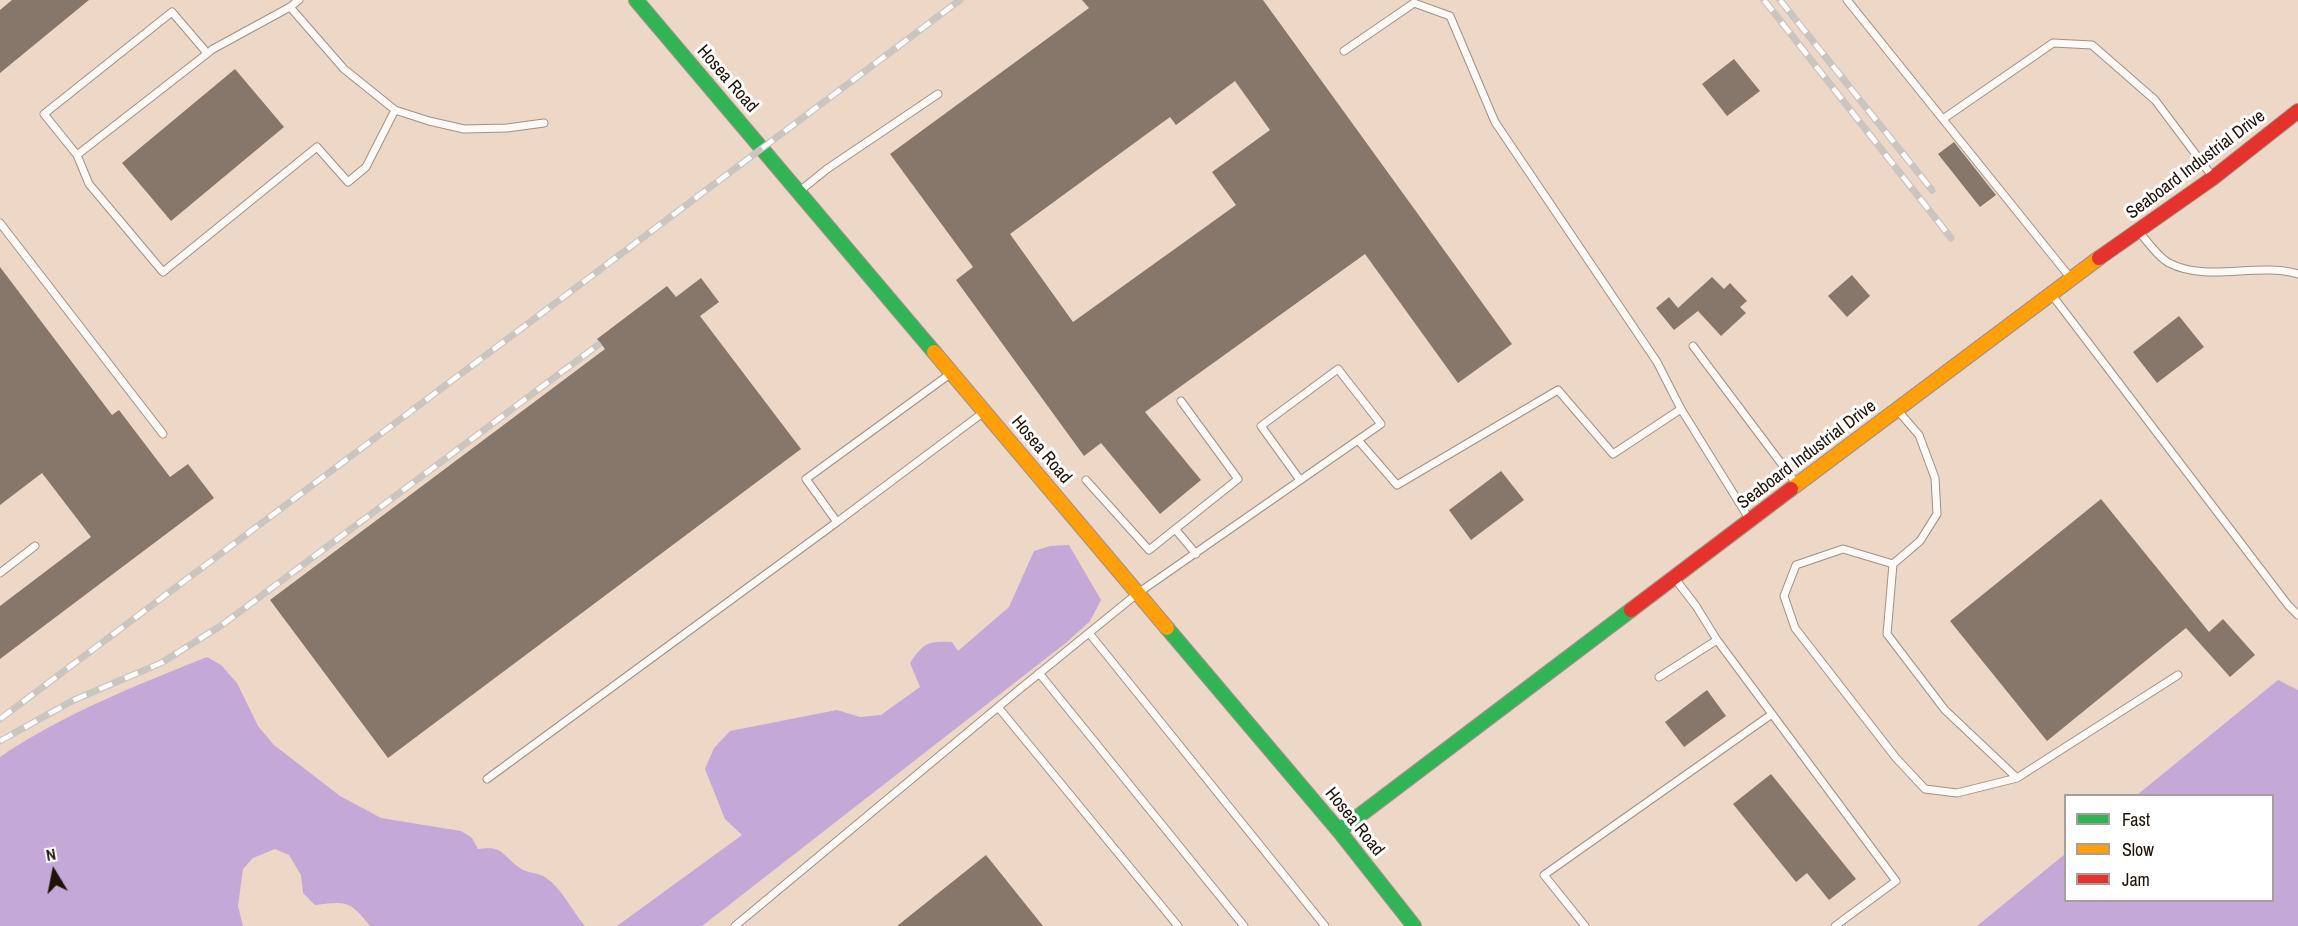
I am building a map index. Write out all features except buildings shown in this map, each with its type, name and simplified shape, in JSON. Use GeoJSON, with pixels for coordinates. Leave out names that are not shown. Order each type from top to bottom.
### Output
{"type":"FeatureCollection","features":[{"type":"Feature","properties":{"kind":"street","name":"Hosea Road"},"geometry":{"type":"LineString","coordinates":[[636,0],[1339,831],[1414,926]]}},
{"type":"Feature","properties":{"kind":"street","name":"Seaboard Industrial Drive"},"geometry":{"type":"LineString","coordinates":[[1339,831],[2051,293],[2214,178],[2298,111]]}},
{"type":"Feature","properties":{"kind":"lane"},"geometry":{"type":"LineString","coordinates":[[77,155],[207,53],[299,0]]}},
{"type":"Feature","properties":{"kind":"lane"},"geometry":{"type":"LineString","coordinates":[[1847,0],[2070,279]]}},
{"type":"Feature","properties":{"kind":"lane"},"geometry":{"type":"LineString","coordinates":[[1344,51],[1414,3],[1450,16],[1495,123],[1657,362],[1681,409],[1750,520]]}},
{"type":"Feature","properties":{"kind":"lane"},"geometry":{"type":"LineString","coordinates":[[290,7],[344,69],[395,110],[464,129],[507,128],[544,123]]}},
{"type":"Feature","properties":{"kind":"lane"},"geometry":{"type":"LineString","coordinates":[[207,53],[172,12],[44,114],[77,155],[89,184],[163,272],[317,147],[348,182],[366,167],[395,110]]}},
{"type":"Feature","properties":{"kind":"lane"},"geometry":{"type":"LineString","coordinates":[[1942,119],[2054,43],[2092,45],[2155,100],[2214,178]]}},
{"type":"Feature","properties":{"kind":"lane"},"geometry":{"type":"LineString","coordinates":[[799,191],[827,169],[938,94]]}},
{"type":"Feature","properties":{"kind":"lane"},"geometry":{"type":"LineString","coordinates":[[0,223],[163,435]]}},
{"type":"Feature","properties":{"kind":"lane"},"geometry":{"type":"LineString","coordinates":[[2138,231],[2167,262],[2196,271],[2288,271],[2298,274]]}},
{"type":"Feature","properties":{"kind":"lane"},"geometry":{"type":"LineString","coordinates":[[2051,293],[2288,605],[2298,615]]}},
{"type":"Feature","properties":{"kind":"lane"},"geometry":{"type":"LineString","coordinates":[[1694,346],[1797,485]]}},
{"type":"Feature","properties":{"kind":"lane"},"geometry":{"type":"LineString","coordinates":[[735,926],[1138,593],[1381,424],[1338,369],[1261,426],[1300,480]]}},
{"type":"Feature","properties":{"kind":"lane"},"geometry":{"type":"LineString","coordinates":[[837,522],[806,478],[952,372]]}},
{"type":"Feature","properties":{"kind":"lane"},"geometry":{"type":"LineString","coordinates":[[1358,440],[1397,485],[1558,390],[1613,454],[1681,409]]}},
{"type":"Feature","properties":{"kind":"lane"},"geometry":{"type":"LineString","coordinates":[[1086,480],[1149,550],[1238,479],[1181,401]]}},
{"type":"Feature","properties":{"kind":"lane"},"geometry":{"type":"LineString","coordinates":[[1897,410],[1919,435],[1935,478],[1937,514],[1920,541],[1893,564],[1887,634],[1945,710],[2017,778]]}},
{"type":"Feature","properties":{"kind":"lane"},"geometry":{"type":"LineString","coordinates":[[487,779],[985,412]]}},
{"type":"Feature","properties":{"kind":"lane"},"geometry":{"type":"LineString","coordinates":[[1176,530],[1196,554]]}},
{"type":"Feature","properties":{"kind":"lane"},"geometry":{"type":"LineString","coordinates":[[0,573],[35,546]]}},
{"type":"Feature","properties":{"kind":"lane"},"geometry":{"type":"LineString","coordinates":[[1893,564],[1843,549],[1797,565],[1784,596],[1795,628],[1896,758],[1925,789],[1957,793],[2017,778],[2178,675]]}},
{"type":"Feature","properties":{"kind":"lane"},"geometry":{"type":"LineString","coordinates":[[1674,578],[1696,606],[1717,640],[1896,881],[1835,926]]}},
{"type":"Feature","properties":{"kind":"lane"},"geometry":{"type":"LineString","coordinates":[[1089,633],[1325,926]]}},
{"type":"Feature","properties":{"kind":"lane"},"geometry":{"type":"LineString","coordinates":[[1659,677],[1717,640]]}},
{"type":"Feature","properties":{"kind":"lane"},"geometry":{"type":"LineString","coordinates":[[1039,673],[1244,926]]}},
{"type":"Feature","properties":{"kind":"lane"},"geometry":{"type":"LineString","coordinates":[[998,707],[1178,926]]}},
{"type":"Feature","properties":{"kind":"lane"},"geometry":{"type":"LineString","coordinates":[[1585,926],[1544,875],[1772,714]]}},
{"type":"Feature","properties":{"kind":"shaded area"},"geometry":{"type":"Polygon","coordinates":[[[1069,545],[1101,600],[1090,621],[1067,642],[702,926],[617,926],[742,835],[725,819],[705,769],[714,748],[730,731],[837,710],[860,717],[881,715],[920,687],[910,663],[923,647],[931,643],[952,642],[958,651],[1009,607],[1034,551],[1050,546],[1069,545]]]}},
{"type":"Feature","properties":{"kind":"shaded area"},"geometry":{"type":"Polygon","coordinates":[[[207,657],[221,665],[237,683],[258,726],[274,745],[340,796],[381,818],[461,831],[472,838],[478,849],[492,848],[500,851],[520,868],[549,880],[561,892],[585,926],[370,926],[352,907],[347,905],[334,903],[315,905],[303,893],[301,875],[289,855],[275,849],[253,858],[243,869],[238,906],[243,926],[0,926],[0,757],[75,714],[207,657]]]}},
{"type":"Feature","properties":{"kind":"shaded area"},"geometry":{"type":"Polygon","coordinates":[[[2278,680],[2298,690],[2298,926],[1977,926],[2064,855],[2064,902],[2274,902],[2274,794],[2138,794],[2278,680]]]}},
{"type":"Feature","properties":{"kind":"railway"},"geometry":{"type":"LineString","coordinates":[[0,719],[960,0]]}},
{"type":"Feature","properties":{"kind":"railway"},"geometry":{"type":"LineString","coordinates":[[1764,0],[1951,238]]}},
{"type":"Feature","properties":{"kind":"railway"},"geometry":{"type":"LineString","coordinates":[[1780,0],[1932,190]]}},
{"type":"Feature","properties":{"kind":"railway"},"geometry":{"type":"LineString","coordinates":[[0,741],[74,700],[161,663],[222,625],[598,345]]}},
{"type":"Feature","properties":{"kind":"traffic: fast"},"geometry":{"type":"LineString","coordinates":[[636,0],[934,352]]}},
{"type":"Feature","properties":{"kind":"traffic: fast"},"geometry":{"type":"LineString","coordinates":[[1339,831],[1631,610]]}},
{"type":"Feature","properties":{"kind":"traffic: fast"},"geometry":{"type":"LineString","coordinates":[[1167,628],[1339,831],[1414,926]]}},
{"type":"Feature","properties":{"kind":"traffic: slow"},"geometry":{"type":"LineString","coordinates":[[1791,489],[2099,258]]}},
{"type":"Feature","properties":{"kind":"traffic: slow"},"geometry":{"type":"LineString","coordinates":[[934,352],[1167,628]]}},
{"type":"Feature","properties":{"kind":"traffic: jam"},"geometry":{"type":"LineString","coordinates":[[2099,258],[2213,178],[2298,111]]}},
{"type":"Feature","properties":{"kind":"traffic: jam"},"geometry":{"type":"LineString","coordinates":[[1631,610],[1791,489]]}}]}
